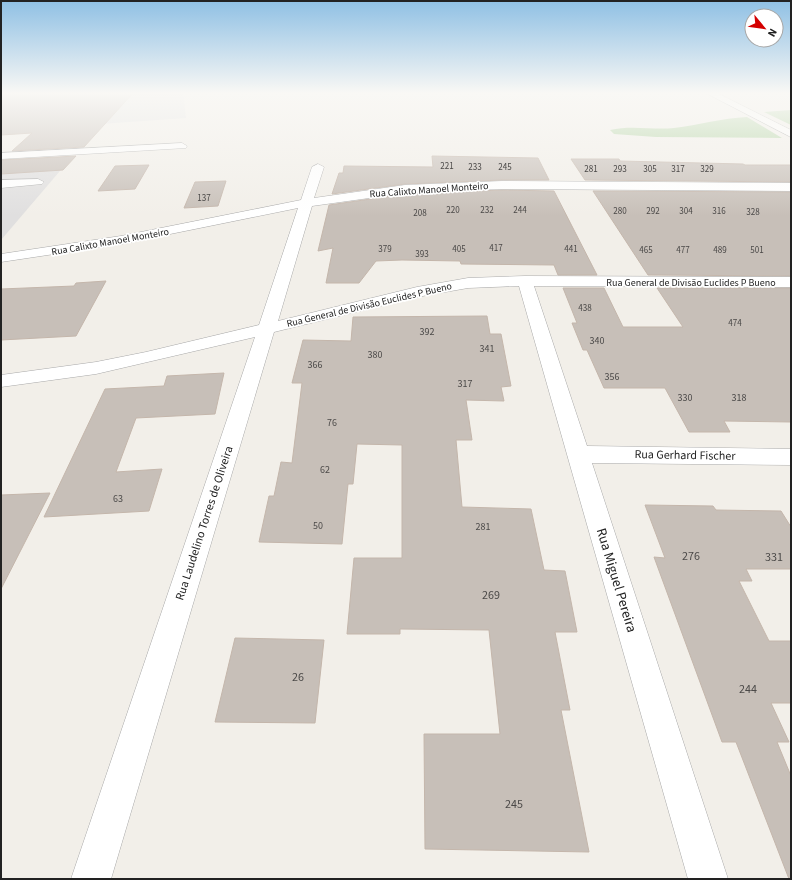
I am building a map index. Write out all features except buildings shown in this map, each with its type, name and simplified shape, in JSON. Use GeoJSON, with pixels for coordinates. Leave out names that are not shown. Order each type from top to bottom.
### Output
{"type":"FeatureCollection","features":[{"type":"Feature","properties":{"kind":"street"},"geometry":{"type":"LineString","coordinates":[[1,156],[182,146]]}},
{"type":"Feature","properties":{"kind":"street","name":"Rua Laudelino Torres de Oliveira"},"geometry":{"type":"LineString","coordinates":[[91,879],[318,166]]}},
{"type":"Feature","properties":{"kind":"street"},"geometry":{"type":"LineString","coordinates":[[1,184],[38,182]]}},
{"type":"Feature","properties":{"kind":"street","name":"Rua Calixto Manoel Monteiro"},"geometry":{"type":"LineString","coordinates":[[1,258],[121,240],[306,203],[385,191],[452,186],[791,187]]}},
{"type":"Feature","properties":{"kind":"street","name":"Rua General de Divisão Euclides P Bueno"},"geometry":{"type":"LineString","coordinates":[[1,381],[96,368],[146,358],[267,327],[445,286],[491,281],[791,282]]}},
{"type":"Feature","properties":{"kind":"street","name":"Rua Miguel Pereira"},"geometry":{"type":"LineString","coordinates":[[525,281],[708,879]]}},
{"type":"Feature","properties":{"kind":"street","name":"Rua Gerhard Fischer"},"geometry":{"type":"LineString","coordinates":[[578,454],[791,457]]}},
{"type":"Feature","properties":{"kind":"shaded area"},"geometry":{"type":"Polygon","coordinates":[[[71,158],[1,240],[1,161],[71,158]]]}},
{"type":"Feature","properties":{"kind":"green space"},"geometry":{"type":"Polygon","coordinates":[[[613,133],[774,133],[782,138],[656,137],[613,133]]]}}]}
